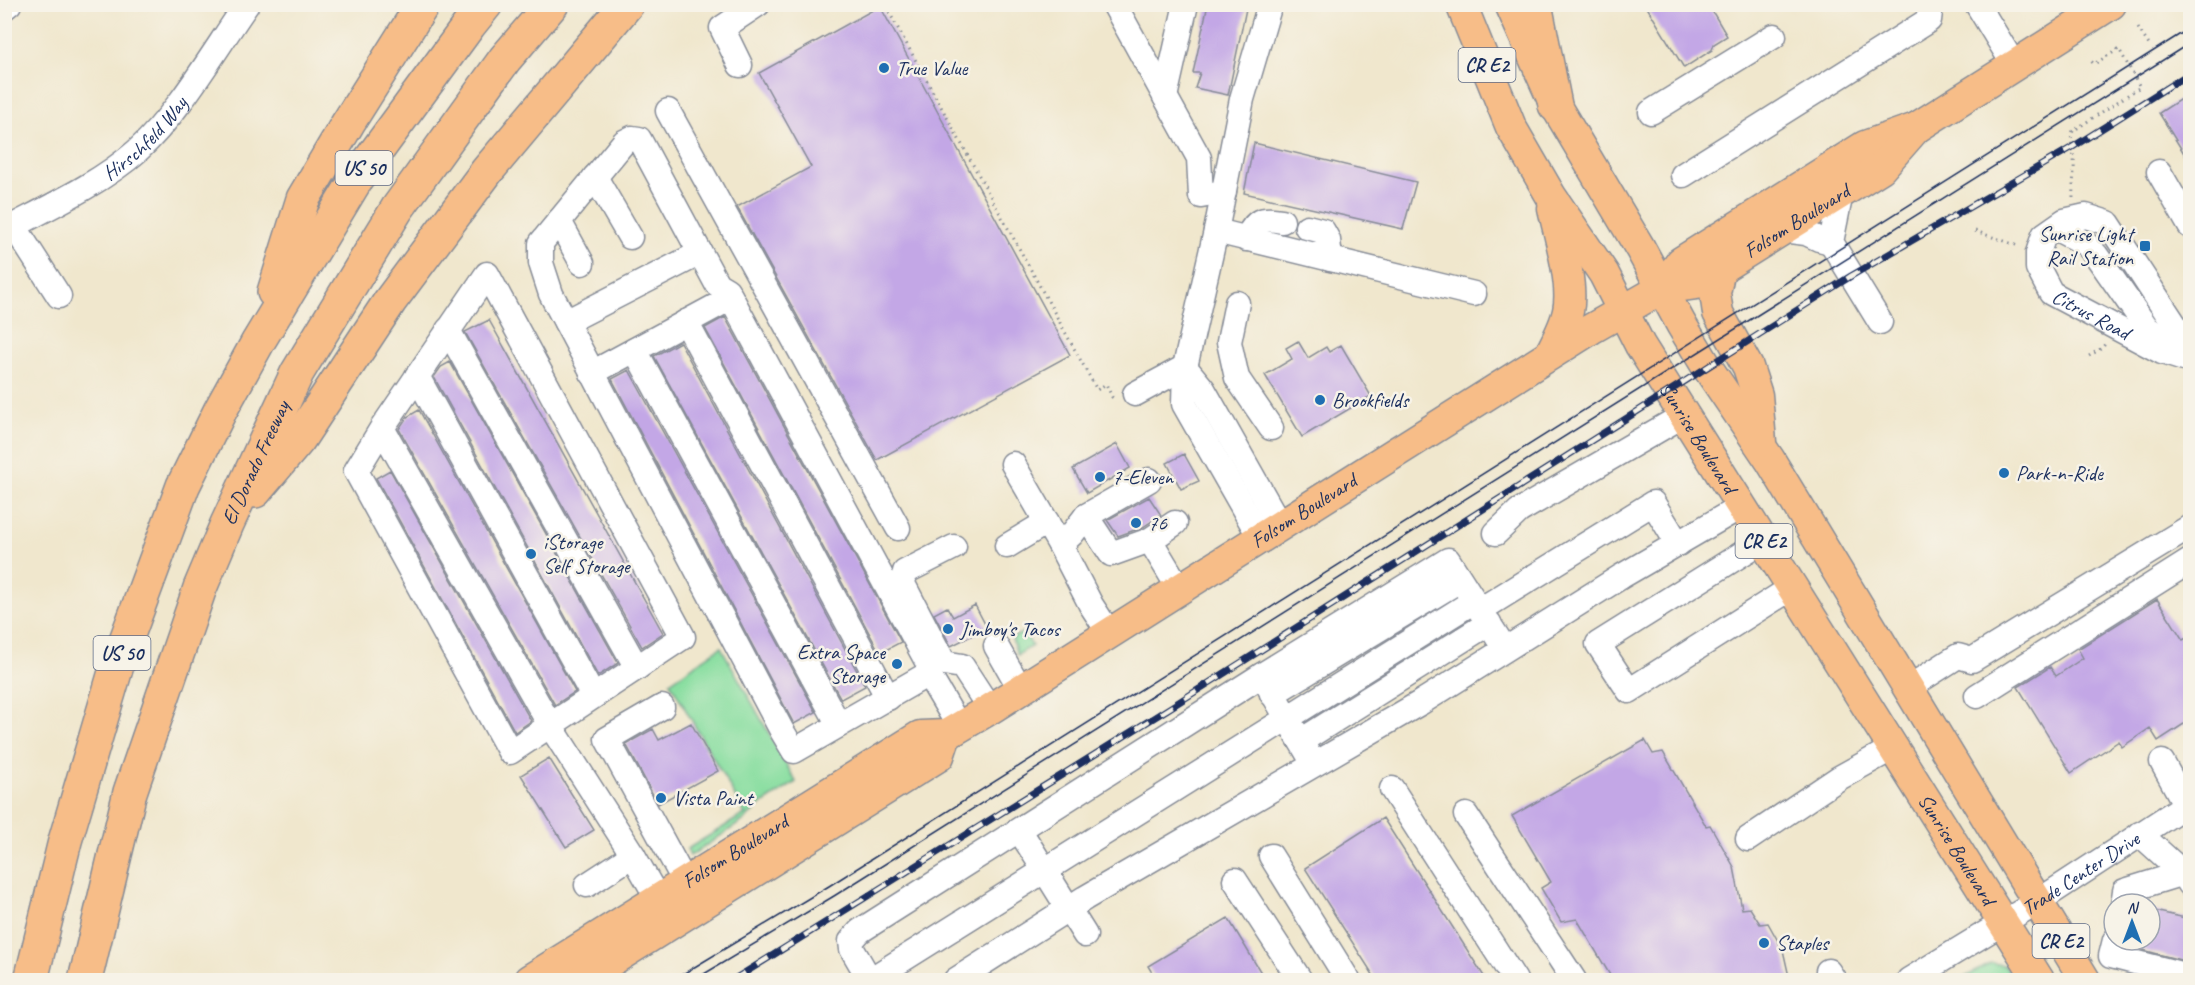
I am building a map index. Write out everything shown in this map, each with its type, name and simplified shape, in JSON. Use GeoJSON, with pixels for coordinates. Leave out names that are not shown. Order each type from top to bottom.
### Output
{"type":"FeatureCollection","features":[{"type":"Feature","properties":{"kind":"highway"},"geometry":{"type":"LineString","coordinates":[[258,342],[303,200],[348,123],[423,4]]}},
{"type":"Feature","properties":{"kind":"highway","name":"US 50"},"geometry":{"type":"LineString","coordinates":[[31,981],[65,841],[118,662],[183,486],[220,411],[258,342],[357,178],[486,4]]}},
{"type":"Feature","properties":{"kind":"highway","name":"El Dorado Freeway"},"geometry":{"type":"LineString","coordinates":[[85,981],[130,792],[200,588],[297,373],[397,209],[506,59],[552,4]]}},
{"type":"Feature","properties":{"kind":"highway"},"geometry":{"type":"LineString","coordinates":[[227,524],[299,439],[390,301],[487,171],[627,4]]}},
{"type":"Feature","properties":{"kind":"highway"},"geometry":{"type":"LineString","coordinates":[[1535,4],[1555,105]]}},
{"type":"Feature","properties":{"kind":"main road","name":"Sunrise Boulevard"},"geometry":{"type":"LineString","coordinates":[[1461,4],[1511,127],[1551,196],[1604,274],[1640,345],[2039,981]]}},
{"type":"Feature","properties":{"kind":"main road","name":"Sunrise Boulevard"},"geometry":{"type":"LineString","coordinates":[[1510,4],[1555,105],[1640,248],[1661,289],[1707,367],[1761,445],[2085,981]]}},
{"type":"Feature","properties":{"kind":"main road","name":"Folsom Boulevard"},"geometry":{"type":"LineString","coordinates":[[1661,289],[1681,262],[1865,146],[1916,128],[2110,4]]}},
{"type":"Feature","properties":{"kind":"main road","name":"Folsom Boulevard"},"geometry":{"type":"LineString","coordinates":[[685,882],[920,736],[953,732],[1022,690],[1550,354],[1661,289],[1697,284],[1881,168],[1916,128]]}},
{"type":"Feature","properties":{"kind":"main road"},"geometry":{"type":"LineString","coordinates":[[1550,354],[1569,309],[1569,284],[1551,196]]}},
{"type":"Feature","properties":{"kind":"main road"},"geometry":{"type":"LineString","coordinates":[[1720,269],[1715,293],[1718,313],[1748,367],[1757,395],[1761,445]]}},
{"type":"Feature","properties":{"kind":"main road","name":"Folsom Boulevard"},"geometry":{"type":"LineString","coordinates":[[581,981],[939,756],[953,732]]}},
{"type":"Feature","properties":{"kind":"main road"},"geometry":{"type":"LineString","coordinates":[[530,981],[657,908],[682,899],[685,882]]}},
{"type":"Feature","properties":{"kind":"main road"},"geometry":{"type":"LineString","coordinates":[[610,962],[623,938],[657,908]]}},
{"type":"Feature","properties":{"kind":"street"},"geometry":{"type":"LineString","coordinates":[[4,8],[9,4]]}},
{"type":"Feature","properties":{"kind":"street","name":"Hirschfeld Way"},"geometry":{"type":"LineString","coordinates":[[9,229],[106,174],[136,152],[170,115],[247,4]]}},
{"type":"Feature","properties":{"kind":"street"},"geometry":{"type":"LineString","coordinates":[[740,65],[722,28],[758,4]]}},
{"type":"Feature","properties":{"kind":"street"},"geometry":{"type":"LineString","coordinates":[[1114,4],[1198,158],[1202,196],[1224,192]]}},
{"type":"Feature","properties":{"kind":"street"},"geometry":{"type":"LineString","coordinates":[[1165,97],[1186,4]]}},
{"type":"Feature","properties":{"kind":"street"},"geometry":{"type":"LineString","coordinates":[[1128,398],[1185,367],[1216,231],[1242,99],[1270,4]]}},
{"type":"Feature","properties":{"kind":"street"},"geometry":{"type":"LineString","coordinates":[[1683,175],[1929,20],[1931,4]]}},
{"type":"Feature","properties":{"kind":"street"},"geometry":{"type":"LineString","coordinates":[[1977,4],[2014,65]]}},
{"type":"Feature","properties":{"kind":"street"},"geometry":{"type":"LineString","coordinates":[[1651,112],[1774,36]]}},
{"type":"Feature","properties":{"kind":"street"},"geometry":{"type":"LineString","coordinates":[[668,111],[898,528]]}},
{"type":"Feature","properties":{"kind":"street"},"geometry":{"type":"LineString","coordinates":[[928,674],[794,751],[551,294],[541,263],[541,243],[624,142],[632,138],[639,139],[717,284],[727,290],[926,659],[929,665],[928,674],[953,732]]}},
{"type":"Feature","properties":{"kind":"street"},"geometry":{"type":"LineString","coordinates":[[2159,172],[2190,226]]}},
{"type":"Feature","properties":{"kind":"street"},"geometry":{"type":"LineString","coordinates":[[595,177],[630,237]]}},
{"type":"Feature","properties":{"kind":"street"},"geometry":{"type":"LineString","coordinates":[[1841,193],[1831,242],[1880,322]]}},
{"type":"Feature","properties":{"kind":"street"},"geometry":{"type":"LineString","coordinates":[[2038,253],[2044,235],[2065,223],[2086,216],[2108,223],[2190,348]]}},
{"type":"Feature","properties":{"kind":"street"},"geometry":{"type":"LineString","coordinates":[[1245,238],[1250,229],[1266,218],[1282,221]]}},
{"type":"Feature","properties":{"kind":"street"},"geometry":{"type":"LineString","coordinates":[[559,221],[582,263]]}},
{"type":"Feature","properties":{"kind":"street"},"geometry":{"type":"LineString","coordinates":[[2065,223],[2096,255],[2146,328],[2190,360]]}},
{"type":"Feature","properties":{"kind":"street"},"geometry":{"type":"LineString","coordinates":[[1307,227],[1323,231],[1328,240],[1330,259]]}},
{"type":"Feature","properties":{"kind":"street"},"geometry":{"type":"LineString","coordinates":[[9,229],[59,296]]}},
{"type":"Feature","properties":{"kind":"street"},"geometry":{"type":"LineString","coordinates":[[1782,230],[1806,233],[1831,242]]}},
{"type":"Feature","properties":{"kind":"street"},"geometry":{"type":"LineString","coordinates":[[1216,231],[1474,294]]}},
{"type":"Feature","properties":{"kind":"street"},"geometry":{"type":"LineString","coordinates":[[566,322],[700,253]]}},
{"type":"Feature","properties":{"kind":"street","name":"Citrus Road"},"geometry":{"type":"LineString","coordinates":[[2038,253],[2038,268],[2051,293],[2162,352],[2190,360]]}},
{"type":"Feature","properties":{"kind":"street"},"geometry":{"type":"LineString","coordinates":[[487,274],[683,637],[510,752],[356,471],[417,376],[487,274]]}},
{"type":"Feature","properties":{"kind":"street"},"geometry":{"type":"LineString","coordinates":[[592,373],[731,298]]}},
{"type":"Feature","properties":{"kind":"street"},"geometry":{"type":"LineString","coordinates":[[1237,303],[1229,342],[1237,378],[1271,428]]}},
{"type":"Feature","properties":{"kind":"street"},"geometry":{"type":"LineString","coordinates":[[686,322],[888,698]]}},
{"type":"Feature","properties":{"kind":"street"},"geometry":{"type":"LineString","coordinates":[[448,330],[637,668]]}},
{"type":"Feature","properties":{"kind":"street"},"geometry":{"type":"LineString","coordinates":[[635,350],[839,725]]}},
{"type":"Feature","properties":{"kind":"street"},"geometry":{"type":"LineString","coordinates":[[1185,367],[1203,389],[1271,533]]}},
{"type":"Feature","properties":{"kind":"street"},"geometry":{"type":"LineString","coordinates":[[417,376],[593,696]]}},
{"type":"Feature","properties":{"kind":"street"},"geometry":{"type":"LineString","coordinates":[[1496,533],[1519,511],[1684,415]]}},
{"type":"Feature","properties":{"kind":"street"},"geometry":{"type":"LineString","coordinates":[[382,428],[550,725],[633,855],[657,908]]}},
{"type":"Feature","properties":{"kind":"street"},"geometry":{"type":"LineString","coordinates":[[1013,464],[1060,545],[1091,605],[1110,634]]}},
{"type":"Feature","properties":{"kind":"street"},"geometry":{"type":"LineString","coordinates":[[1060,545],[1086,516],[1149,480]]}},
{"type":"Feature","properties":{"kind":"street"},"geometry":{"type":"LineString","coordinates":[[1301,741],[1481,612],[1653,504],[1678,544]]}},
{"type":"Feature","properties":{"kind":"street"},"geometry":{"type":"LineString","coordinates":[[956,981],[1069,909],[1742,506]]}},
{"type":"Feature","properties":{"kind":"street"},"geometry":{"type":"LineString","coordinates":[[1086,516],[1111,554],[1150,540],[1175,523]]}},
{"type":"Feature","properties":{"kind":"street"},"geometry":{"type":"LineString","coordinates":[[1007,546],[1047,522]]}},
{"type":"Feature","properties":{"kind":"street"},"geometry":{"type":"LineString","coordinates":[[1908,688],[1958,656],[1972,660],[2190,527]]}},
{"type":"Feature","properties":{"kind":"street"},"geometry":{"type":"LineString","coordinates":[[1150,540],[1180,590]]}},
{"type":"Feature","properties":{"kind":"street"},"geometry":{"type":"LineString","coordinates":[[1764,540],[1598,644],[1629,691],[1793,587]]}},
{"type":"Feature","properties":{"kind":"street"},"geometry":{"type":"LineString","coordinates":[[954,547],[905,572],[903,584],[944,663],[962,666],[990,709]]}},
{"type":"Feature","properties":{"kind":"street"},"geometry":{"type":"LineString","coordinates":[[1481,612],[1287,717],[1046,872],[870,980],[852,949],[851,941],[860,932],[1020,831],[1267,685],[1448,560],[1505,649]]}},
{"type":"Feature","properties":{"kind":"street"},"geometry":{"type":"LineString","coordinates":[[1977,696],[2190,561]]}},
{"type":"Feature","properties":{"kind":"street"},"geometry":{"type":"LineString","coordinates":[[996,646],[1022,690]]}},
{"type":"Feature","properties":{"kind":"street"},"geometry":{"type":"LineString","coordinates":[[1267,685],[1314,764]]}},
{"type":"Feature","properties":{"kind":"street"},"geometry":{"type":"LineString","coordinates":[[662,707],[608,739],[685,882]]}},
{"type":"Feature","properties":{"kind":"street"},"geometry":{"type":"LineString","coordinates":[[1748,839],[1839,778],[1893,748]]}},
{"type":"Feature","properties":{"kind":"street"},"geometry":{"type":"LineString","coordinates":[[2162,762],[2189,807]]}},
{"type":"Feature","properties":{"kind":"street"},"geometry":{"type":"LineString","coordinates":[[1392,789],[1515,981]]}},
{"type":"Feature","properties":{"kind":"street","name":"Trade Center Drive"},"geometry":{"type":"LineString","coordinates":[[1909,981],[2037,902],[2140,834],[2189,807]]}},
{"type":"Feature","properties":{"kind":"street"},"geometry":{"type":"LineString","coordinates":[[1466,815],[1574,981]]}},
{"type":"Feature","properties":{"kind":"street"},"geometry":{"type":"LineString","coordinates":[[1020,831],[1085,934]]}},
{"type":"Feature","properties":{"kind":"street"},"geometry":{"type":"LineString","coordinates":[[2140,834],[2187,878]]}},
{"type":"Feature","properties":{"kind":"street"},"geometry":{"type":"LineString","coordinates":[[587,885],[633,855]]}},
{"type":"Feature","properties":{"kind":"street"},"geometry":{"type":"LineString","coordinates":[[1271,856],[1348,981]]}},
{"type":"Feature","properties":{"kind":"street"},"geometry":{"type":"LineString","coordinates":[[2125,892],[2187,878]]}},
{"type":"Feature","properties":{"kind":"street"},"geometry":{"type":"LineString","coordinates":[[1235,880],[1300,981]]}},
{"type":"Feature","properties":{"kind":"street"},"geometry":{"type":"LineString","coordinates":[[2112,952],[2111,956],[2181,974]]}},
{"type":"Feature","properties":{"kind":"path"},"geometry":{"type":"LineString","coordinates":[[889,12],[1097,390],[1106,384],[1112,398],[1128,398]]}},
{"type":"Feature","properties":{"kind":"path"},"geometry":{"type":"LineString","coordinates":[[2138,28],[2151,48]]}},
{"type":"Feature","properties":{"kind":"path"},"geometry":{"type":"LineString","coordinates":[[2065,223],[2072,182],[2074,158],[2070,142],[2073,131],[2140,87],[2119,49],[2094,64],[2091,61]]}},
{"type":"Feature","properties":{"kind":"path"},"geometry":{"type":"LineString","coordinates":[[1975,231],[2038,253]]}},
{"type":"Feature","properties":{"kind":"path"},"geometry":{"type":"LineString","coordinates":[[2089,356],[2105,344]]}},
{"type":"Feature","properties":{"kind":"green space"},"geometry":{"type":"Polygon","coordinates":[[[1024,632],[1032,646],[1017,655],[1012,638],[1024,632]]]}},
{"type":"Feature","properties":{"kind":"green space"},"geometry":{"type":"Polygon","coordinates":[[[721,647],[796,782],[690,856],[687,849],[745,814],[670,682],[721,647]]]}},
{"type":"Feature","properties":{"kind":"green space"},"geometry":{"type":"Polygon","coordinates":[[[1991,963],[2004,965],[2016,980],[1960,980],[1991,963]]]}},
{"type":"Feature","properties":{"kind":"building"},"geometry":{"type":"Polygon","coordinates":[[[1208,4],[1247,4],[1228,95],[1195,88],[1200,73],[1193,73],[1208,4]]]}},
{"type":"Feature","properties":{"kind":"building"},"geometry":{"type":"Polygon","coordinates":[[[1645,4],[1708,4],[1727,36],[1714,44],[1712,50],[1684,68],[1645,4]]]}},
{"type":"Feature","properties":{"kind":"building"},"geometry":{"type":"Polygon","coordinates":[[[880,6],[1070,355],[877,460],[737,207],[811,167],[759,73],[880,6]]]}},
{"type":"Feature","properties":{"kind":"building"},"geometry":{"type":"Polygon","coordinates":[[[2190,93],[2190,163],[2159,113],[2190,93]]]}},
{"type":"Feature","properties":{"kind":"building"},"geometry":{"type":"Polygon","coordinates":[[[1254,143],[1416,182],[1403,229],[1244,193],[1254,143]]]}},
{"type":"Feature","properties":{"kind":"building"},"geometry":{"type":"Polygon","coordinates":[[[725,317],[901,642],[880,653],[705,328],[725,317]]]}},
{"type":"Feature","properties":{"kind":"building"},"geometry":{"type":"Polygon","coordinates":[[[489,320],[663,633],[642,647],[465,332],[489,320]]]}},
{"type":"Feature","properties":{"kind":"building"},"geometry":{"type":"Polygon","coordinates":[[[1298,341],[1308,358],[1326,347],[1329,352],[1341,345],[1371,396],[1302,437],[1265,375],[1292,359],[1286,348],[1298,341]]]}},
{"type":"Feature","properties":{"kind":"building"},"geometry":{"type":"Polygon","coordinates":[[[680,342],[865,686],[841,699],[654,356],[680,342]]]}},
{"type":"Feature","properties":{"kind":"building"},"geometry":{"type":"Polygon","coordinates":[[[450,362],[618,663],[598,676],[434,377],[441,367],[450,362]]]}},
{"type":"Feature","properties":{"kind":"building"},"geometry":{"type":"Polygon","coordinates":[[[629,370],[816,712],[794,724],[612,379],[629,370]]]}},
{"type":"Feature","properties":{"kind":"building"},"geometry":{"type":"Polygon","coordinates":[[[419,410],[575,692],[555,705],[399,429],[407,417],[419,410]]]}},
{"type":"Feature","properties":{"kind":"building"},"geometry":{"type":"Polygon","coordinates":[[[1117,444],[1130,468],[1087,493],[1073,469],[1117,444]]]}},
{"type":"Feature","properties":{"kind":"building"},"geometry":{"type":"Polygon","coordinates":[[[1184,454],[1199,481],[1181,489],[1167,463],[1184,454]]]}},
{"type":"Feature","properties":{"kind":"building"},"geometry":{"type":"Polygon","coordinates":[[[390,470],[531,721],[515,732],[376,478],[390,470]]]}},
{"type":"Feature","properties":{"kind":"building"},"geometry":{"type":"Polygon","coordinates":[[[1149,497],[1161,515],[1143,527],[1118,536],[1107,520],[1149,497]]]}},
{"type":"Feature","properties":{"kind":"building"},"geometry":{"type":"Polygon","coordinates":[[[2157,599],[2183,640],[2190,636],[2190,720],[2158,741],[2150,728],[2122,747],[2119,741],[2071,773],[2018,687],[2050,667],[2056,676],[2083,658],[2078,649],[2157,599]]]}},
{"type":"Feature","properties":{"kind":"building"},"geometry":{"type":"Polygon","coordinates":[[[975,605],[987,628],[951,646],[934,614],[947,607],[953,617],[975,605]]]}},
{"type":"Feature","properties":{"kind":"building"},"geometry":{"type":"Polygon","coordinates":[[[691,723],[718,771],[658,804],[626,744],[653,729],[659,740],[691,723]]]}},
{"type":"Feature","properties":{"kind":"building"},"geometry":{"type":"Polygon","coordinates":[[[1645,740],[1653,754],[1663,752],[1706,826],[1710,825],[1734,867],[1742,909],[1750,908],[1760,924],[1768,923],[1783,950],[1790,981],[1626,981],[1622,975],[1611,977],[1577,919],[1561,922],[1541,888],[1551,882],[1512,816],[1645,740]]]}},
{"type":"Feature","properties":{"kind":"building"},"geometry":{"type":"Polygon","coordinates":[[[549,758],[594,830],[566,847],[521,775],[549,758]]]}},
{"type":"Feature","properties":{"kind":"building"},"geometry":{"type":"Polygon","coordinates":[[[1383,818],[1487,981],[1377,981],[1305,868],[1383,818]]]}},
{"type":"Feature","properties":{"kind":"building"},"geometry":{"type":"Polygon","coordinates":[[[2162,913],[2190,919],[2188,962],[2150,952],[2162,952],[2162,913]]]}},
{"type":"Feature","properties":{"kind":"building"},"geometry":{"type":"Polygon","coordinates":[[[1228,918],[1266,981],[1157,981],[1148,966],[1228,918]]]}},
{"type":"Feature","properties":{"kind":"tram line"},"geometry":{"type":"LineString","coordinates":[[673,980],[829,886],[2190,28]]}},
{"type":"Feature","properties":{"kind":"tram line"},"geometry":{"type":"LineString","coordinates":[[694,980],[834,896],[2190,43]]}},
{"type":"Feature","properties":{"kind":"railway"},"geometry":{"type":"LineString","coordinates":[[733,980],[1171,707],[1851,276],[2071,148],[2190,73]]}},
{"type":"Feature","properties":{"kind":"place","name":"True Value"},"geometry":{"type":"Point","coordinates":[884,68]}},
{"type":"Feature","properties":{"kind":"place","name":"Sunrise Light Rail Station"},"geometry":{"type":"Point","coordinates":[2145,246]}},
{"type":"Feature","properties":{"kind":"place","name":"Brookfields"},"geometry":{"type":"Point","coordinates":[1320,400]}},
{"type":"Feature","properties":{"kind":"place","name":"Park-n-Ride"},"geometry":{"type":"Point","coordinates":[2004,473]}},
{"type":"Feature","properties":{"kind":"place","name":"7-Eleven"},"geometry":{"type":"Point","coordinates":[1100,477]}},
{"type":"Feature","properties":{"kind":"place","name":"76"},"geometry":{"type":"Point","coordinates":[1136,523]}},
{"type":"Feature","properties":{"kind":"place","name":"iStorage Self Storage"},"geometry":{"type":"Point","coordinates":[531,554]}},
{"type":"Feature","properties":{"kind":"place","name":"Jimboy's Tacos"},"geometry":{"type":"Point","coordinates":[948,629]}},
{"type":"Feature","properties":{"kind":"place","name":"Extra Space Storage"},"geometry":{"type":"Point","coordinates":[897,664]}},
{"type":"Feature","properties":{"kind":"place","name":"Vista Paint"},"geometry":{"type":"Point","coordinates":[661,798]}},
{"type":"Feature","properties":{"kind":"place","name":"Staples"},"geometry":{"type":"Point","coordinates":[1764,943]}}]}
